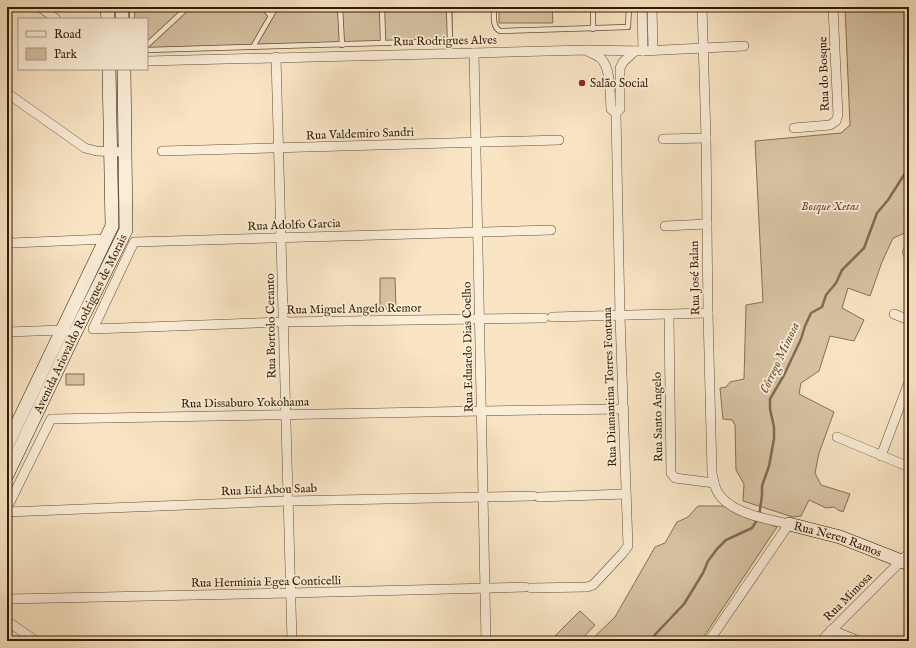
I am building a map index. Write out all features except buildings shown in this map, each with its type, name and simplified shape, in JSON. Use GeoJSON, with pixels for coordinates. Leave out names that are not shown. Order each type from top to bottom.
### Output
{"type":"FeatureCollection","features":[{"type":"Feature","properties":{"kind":"street"},"geometry":{"type":"LineString","coordinates":[[40,7],[55,18]]}},
{"type":"Feature","properties":{"kind":"street"},"geometry":{"type":"LineString","coordinates":[[107,7],[108,18]]}},
{"type":"Feature","properties":{"kind":"street"},"geometry":{"type":"LineString","coordinates":[[123,18],[129,7]]}},
{"type":"Feature","properties":{"kind":"street"},"geometry":{"type":"LineString","coordinates":[[586,50],[598,56],[606,67],[620,68],[622,62],[639,51],[642,7]]}},
{"type":"Feature","properties":{"kind":"street"},"geometry":{"type":"LineString","coordinates":[[652,7],[653,50]]}},
{"type":"Feature","properties":{"kind":"street","name":"Rua José Balan"},"geometry":{"type":"LineString","coordinates":[[702,7],[712,473],[717,492],[723,500],[738,509],[760,517]]}},
{"type":"Feature","properties":{"kind":"street","name":"Rua do Bosque"},"geometry":{"type":"LineString","coordinates":[[794,128],[830,125],[836,121],[838,115],[833,7]]}},
{"type":"Feature","properties":{"kind":"street","name":"Rua Rodrigues Alves"},"geometry":{"type":"LineString","coordinates":[[148,61],[586,50],[639,51],[744,46]]}},
{"type":"Feature","properties":{"kind":"street","name":"Rua Eduardo Dias Coelho"},"geometry":{"type":"LineString","coordinates":[[474,53],[486,641]]}},
{"type":"Feature","properties":{"kind":"street","name":"Rua Bortolo Ceranto"},"geometry":{"type":"LineString","coordinates":[[276,57],[292,641]]}},
{"type":"Feature","properties":{"kind":"street","name":"Rua Diamantina Torres Fontana"},"geometry":{"type":"LineString","coordinates":[[606,67],[609,79],[611,109],[616,113]]}},
{"type":"Feature","properties":{"kind":"street","name":"Rua Diamantina Torres Fontana"},"geometry":{"type":"LineString","coordinates":[[528,588],[587,587],[594,584],[628,546],[620,316],[616,113],[620,109],[620,68]]}},
{"type":"Feature","properties":{"kind":"street","name":"Avenida Ariovaldo Rodrigues de Morais"},"geometry":{"type":"LineString","coordinates":[[7,475],[30,429],[112,226],[109,70]]}},
{"type":"Feature","properties":{"kind":"street","name":"Avenida Ariovaldo Rodrigues de Morais"},"geometry":{"type":"LineString","coordinates":[[7,445],[12,424],[68,333],[126,230],[124,70]]}},
{"type":"Feature","properties":{"kind":"street"},"geometry":{"type":"LineString","coordinates":[[7,93],[85,148],[96,151],[124,152]]}},
{"type":"Feature","properties":{"kind":"street"},"geometry":{"type":"LineString","coordinates":[[663,139],[706,138]]}},
{"type":"Feature","properties":{"kind":"street","name":"Rua Valdemiro Sandri"},"geometry":{"type":"LineString","coordinates":[[162,151],[559,140]]}},
{"type":"Feature","properties":{"kind":"street"},"geometry":{"type":"LineString","coordinates":[[665,226],[707,224]]}},
{"type":"Feature","properties":{"kind":"street","name":"Rua Adolfo Garcia"},"geometry":{"type":"LineString","coordinates":[[93,329],[134,242],[551,230]]}},
{"type":"Feature","properties":{"kind":"street"},"geometry":{"type":"LineString","coordinates":[[7,239],[12,242],[107,239]]}},
{"type":"Feature","properties":{"kind":"street","name":"Rua Miguel Angelo Remor"},"geometry":{"type":"LineString","coordinates":[[93,329],[283,322],[548,318],[708,313]]}},
{"type":"Feature","properties":{"kind":"street"},"geometry":{"type":"LineString","coordinates":[[894,314],[909,320]]}},
{"type":"Feature","properties":{"kind":"street","name":"Rua Santo Angelo"},"geometry":{"type":"LineString","coordinates":[[669,315],[671,473],[676,478],[714,483]]}},
{"type":"Feature","properties":{"kind":"street"},"geometry":{"type":"LineString","coordinates":[[7,332],[68,333]]}},
{"type":"Feature","properties":{"kind":"street"},"geometry":{"type":"LineString","coordinates":[[881,456],[909,382]]}},
{"type":"Feature","properties":{"kind":"street","name":"Rua Dissaburo Yokohama"},"geometry":{"type":"LineString","coordinates":[[7,508],[51,419],[624,409]]}},
{"type":"Feature","properties":{"kind":"street"},"geometry":{"type":"LineString","coordinates":[[12,424],[30,429]]}},
{"type":"Feature","properties":{"kind":"street"},"geometry":{"type":"LineString","coordinates":[[837,437],[909,467]]}},
{"type":"Feature","properties":{"kind":"street","name":"Rua Eid Abou Saab"},"geometry":{"type":"LineString","coordinates":[[7,512],[288,501],[626,494]]}},
{"type":"Feature","properties":{"kind":"street","name":"Rua Nereu Ramos"},"geometry":{"type":"LineString","coordinates":[[760,517],[840,537],[906,559]]}},
{"type":"Feature","properties":{"kind":"street"},"geometry":{"type":"LineString","coordinates":[[709,641],[789,524]]}},
{"type":"Feature","properties":{"kind":"street","name":"Rua Mimosa"},"geometry":{"type":"LineString","coordinates":[[821,641],[906,559]]}},
{"type":"Feature","properties":{"kind":"street","name":"Rua Herminia Egea Conticelli"},"geometry":{"type":"LineString","coordinates":[[7,598],[290,594],[528,588]]}},
{"type":"Feature","properties":{"kind":"street"},"geometry":{"type":"LineString","coordinates":[[7,622],[36,641]]}},
{"type":"Feature","properties":{"kind":"street"},"geometry":{"type":"LineString","coordinates":[[831,630],[859,641]]}},
{"type":"Feature","properties":{"kind":"lane"},"geometry":{"type":"LineString","coordinates":[[129,7],[132,18]]}},
{"type":"Feature","properties":{"kind":"lane"},"geometry":{"type":"LineString","coordinates":[[148,44],[188,7]]}},
{"type":"Feature","properties":{"kind":"lane"},"geometry":{"type":"LineString","coordinates":[[263,7],[271,16]]}},
{"type":"Feature","properties":{"kind":"lane"},"geometry":{"type":"LineString","coordinates":[[253,47],[276,7]]}},
{"type":"Feature","properties":{"kind":"lane"},"geometry":{"type":"LineString","coordinates":[[340,7],[342,45]]}},
{"type":"Feature","properties":{"kind":"lane"},"geometry":{"type":"LineString","coordinates":[[382,7],[383,43]]}},
{"type":"Feature","properties":{"kind":"lane"},"geometry":{"type":"LineString","coordinates":[[148,50],[450,41],[449,7]]}},
{"type":"Feature","properties":{"kind":"lane"},"geometry":{"type":"LineString","coordinates":[[494,7],[495,26],[496,29],[500,31],[628,27],[629,7]]}},
{"type":"Feature","properties":{"kind":"lane"},"geometry":{"type":"LineString","coordinates":[[593,7],[593,29]]}},
{"type":"Feature","properties":{"kind":"green space"},"geometry":{"type":"Polygon","coordinates":[[[129,7],[452,7],[452,42],[148,51],[148,18],[130,18],[129,7]]]}},
{"type":"Feature","properties":{"kind":"green space"},"geometry":{"type":"Polygon","coordinates":[[[499,7],[552,7],[553,23],[499,23],[499,7]]]}},
{"type":"Feature","properties":{"kind":"green space","name":"Bosque Xetas"},"geometry":{"type":"Polygon","coordinates":[[[845,7],[909,7],[909,235],[905,233],[893,238],[882,262],[870,296],[848,288],[842,308],[864,320],[854,341],[830,336],[819,371],[801,383],[799,394],[834,412],[819,453],[815,473],[821,485],[850,494],[843,512],[834,507],[826,508],[809,500],[801,516],[793,517],[743,501],[744,484],[736,470],[735,425],[732,420],[723,419],[720,388],[726,387],[730,382],[744,379],[746,305],[763,302],[755,141],[841,133],[850,125],[845,7]]]}},
{"type":"Feature","properties":{"kind":"green space"},"geometry":{"type":"Polygon","coordinates":[[[114,70],[119,70],[120,145],[115,145],[114,70]]]}},
{"type":"Feature","properties":{"kind":"green space"},"geometry":{"type":"Polygon","coordinates":[[[118,157],[120,158],[121,229],[74,324],[69,327],[116,228],[118,157]]]}},
{"type":"Feature","properties":{"kind":"green space"},"geometry":{"type":"Polygon","coordinates":[[[380,278],[395,278],[396,309],[380,309],[380,278]]]}},
{"type":"Feature","properties":{"kind":"green space"},"geometry":{"type":"Polygon","coordinates":[[[66,374],[84,374],[84,385],[66,385],[66,374]]]}},
{"type":"Feature","properties":{"kind":"green space"},"geometry":{"type":"Polygon","coordinates":[[[698,506],[723,506],[777,527],[701,641],[590,641],[615,617],[655,547],[665,543],[677,522],[688,517],[698,506]]]}},
{"type":"Feature","properties":{"kind":"green space"},"geometry":{"type":"Polygon","coordinates":[[[580,611],[595,625],[580,641],[560,641],[555,636],[580,611]]]}},
{"type":"Feature","properties":{"kind":"waterway","name":"Córrego Mimosa"},"geometry":{"type":"LineString","coordinates":[[649,641],[684,604],[703,573],[708,561],[717,549],[726,540],[752,528],[759,517],[762,486],[769,466],[774,439],[770,399],[784,375],[801,339],[811,313],[822,307],[826,295],[836,283],[842,270],[864,248],[877,213],[888,200],[909,167]]}},
{"type":"Feature","properties":{"kind":"place","name":"Salão Social"},"geometry":{"type":"Point","coordinates":[582,83]}}]}
